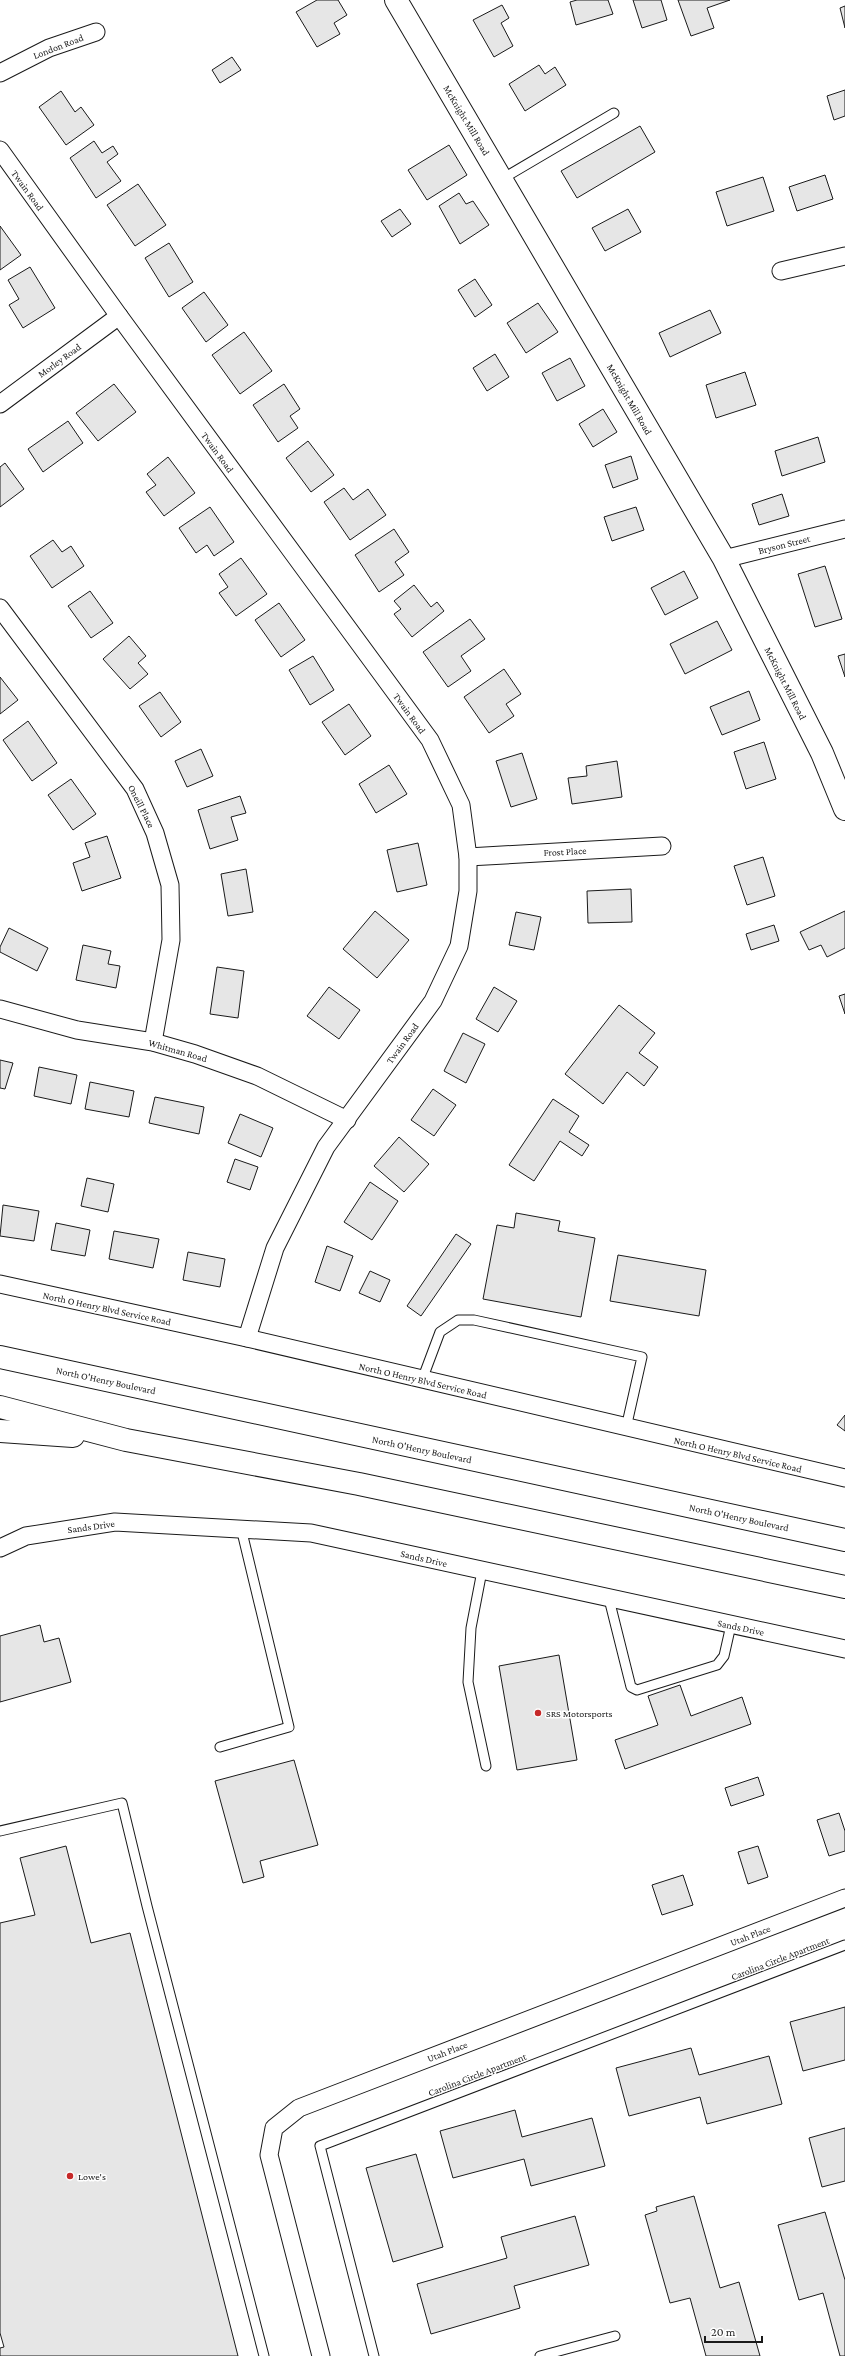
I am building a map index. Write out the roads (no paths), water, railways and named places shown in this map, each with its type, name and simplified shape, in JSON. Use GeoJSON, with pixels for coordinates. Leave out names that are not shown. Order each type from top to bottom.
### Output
{"type":"FeatureCollection","features":[{"type":"Feature","properties":{"kind":"main road","name":"McKnight Mill Road"},"geometry":{"type":"LineString","coordinates":[[396,0],[724,559],[822,753],[845,809]]}},
{"type":"Feature","properties":{"kind":"main road","name":"North O'Henry Boulevard"},"geometry":{"type":"LineString","coordinates":[[0,1357],[845,1540]]}},
{"type":"Feature","properties":{"kind":"main road"},"geometry":{"type":"LineString","coordinates":[[0,1407],[126,1440],[359,1484],[845,1587]]}},
{"type":"Feature","properties":{"kind":"main road"},"geometry":{"type":"LineString","coordinates":[[0,1431],[126,1440]]}},
{"type":"Feature","properties":{"kind":"street","name":"London Road"},"geometry":{"type":"LineString","coordinates":[[0,73],[48,48],[96,32]]}},
{"type":"Feature","properties":{"kind":"street","name":"Twain Road"},"geometry":{"type":"LineString","coordinates":[[0,150],[119,316],[430,740],[461,805],[468,857],[468,891],[459,946],[433,1001],[347,1120],[326,1146],[275,1248],[247,1338]]}},
{"type":"Feature","properties":{"kind":"street"},"geometry":{"type":"LineString","coordinates":[[781,271],[845,256]]}},
{"type":"Feature","properties":{"kind":"street","name":"Morley Road"},"geometry":{"type":"LineString","coordinates":[[0,404],[119,316]]}},
{"type":"Feature","properties":{"kind":"street","name":"Bryson Street"},"geometry":{"type":"LineString","coordinates":[[724,559],[845,529]]}},
{"type":"Feature","properties":{"kind":"street","name":"Oneill Place"},"geometry":{"type":"LineString","coordinates":[[0,608],[135,789],[155,832],[170,885],[171,940],[153,1042]]}},
{"type":"Feature","properties":{"kind":"street","name":"Frost Place"},"geometry":{"type":"LineString","coordinates":[[468,857],[662,846]]}},
{"type":"Feature","properties":{"kind":"street","name":"Whitman Road"},"geometry":{"type":"LineString","coordinates":[[0,1009],[77,1030],[153,1042],[258,1076],[347,1120]]}},
{"type":"Feature","properties":{"kind":"street","name":"North O Henry Blvd Service Road"},"geometry":{"type":"LineString","coordinates":[[0,1284],[247,1338],[626,1428],[845,1478]]}},
{"type":"Feature","properties":{"kind":"street","name":"Sands Drive"},"geometry":{"type":"LineString","coordinates":[[0,1548],[26,1536],[115,1522],[311,1533],[609,1600],[845,1649]]}},
{"type":"Feature","properties":{"kind":"street","name":"Utah Place"},"geometry":{"type":"LineString","coordinates":[[321,2356],[269,2155],[274,2128],[299,2108],[845,1898]]}},
{"type":"Feature","properties":{"kind":"lane"},"geometry":{"type":"LineString","coordinates":[[502,180],[614,113]]}},
{"type":"Feature","properties":{"kind":"lane"},"geometry":{"type":"LineString","coordinates":[[422,1380],[440,1332],[458,1320],[474,1320],[642,1357],[626,1428]]}},
{"type":"Feature","properties":{"kind":"lane"},"geometry":{"type":"LineString","coordinates":[[220,1747],[288,1727],[241,1528]]}},
{"type":"Feature","properties":{"kind":"lane"},"geometry":{"type":"LineString","coordinates":[[482,1571],[471,1628],[468,1682],[486,1766]]}},
{"type":"Feature","properties":{"kind":"lane"},"geometry":{"type":"LineString","coordinates":[[609,1600],[631,1687],[637,1690],[717,1665],[724,1656],[731,1625]]}},
{"type":"Feature","properties":{"kind":"lane"},"geometry":{"type":"LineString","coordinates":[[0,1831],[122,1803],[149,1913],[264,2356]]}},
{"type":"Feature","properties":{"kind":"lane","name":"Carolina Circle Apartment"},"geometry":{"type":"LineString","coordinates":[[374,2356],[320,2146],[845,1945]]}},
{"type":"Feature","properties":{"kind":"lane"},"geometry":{"type":"LineString","coordinates":[[540,2356],[615,2336]]}},
{"type":"Feature","properties":{"kind":"place","name":"SRS Motorsports"},"geometry":{"type":"Point","coordinates":[538,1713]}},
{"type":"Feature","properties":{"kind":"place","name":"Lowe's"},"geometry":{"type":"Point","coordinates":[70,2176]}}]}
